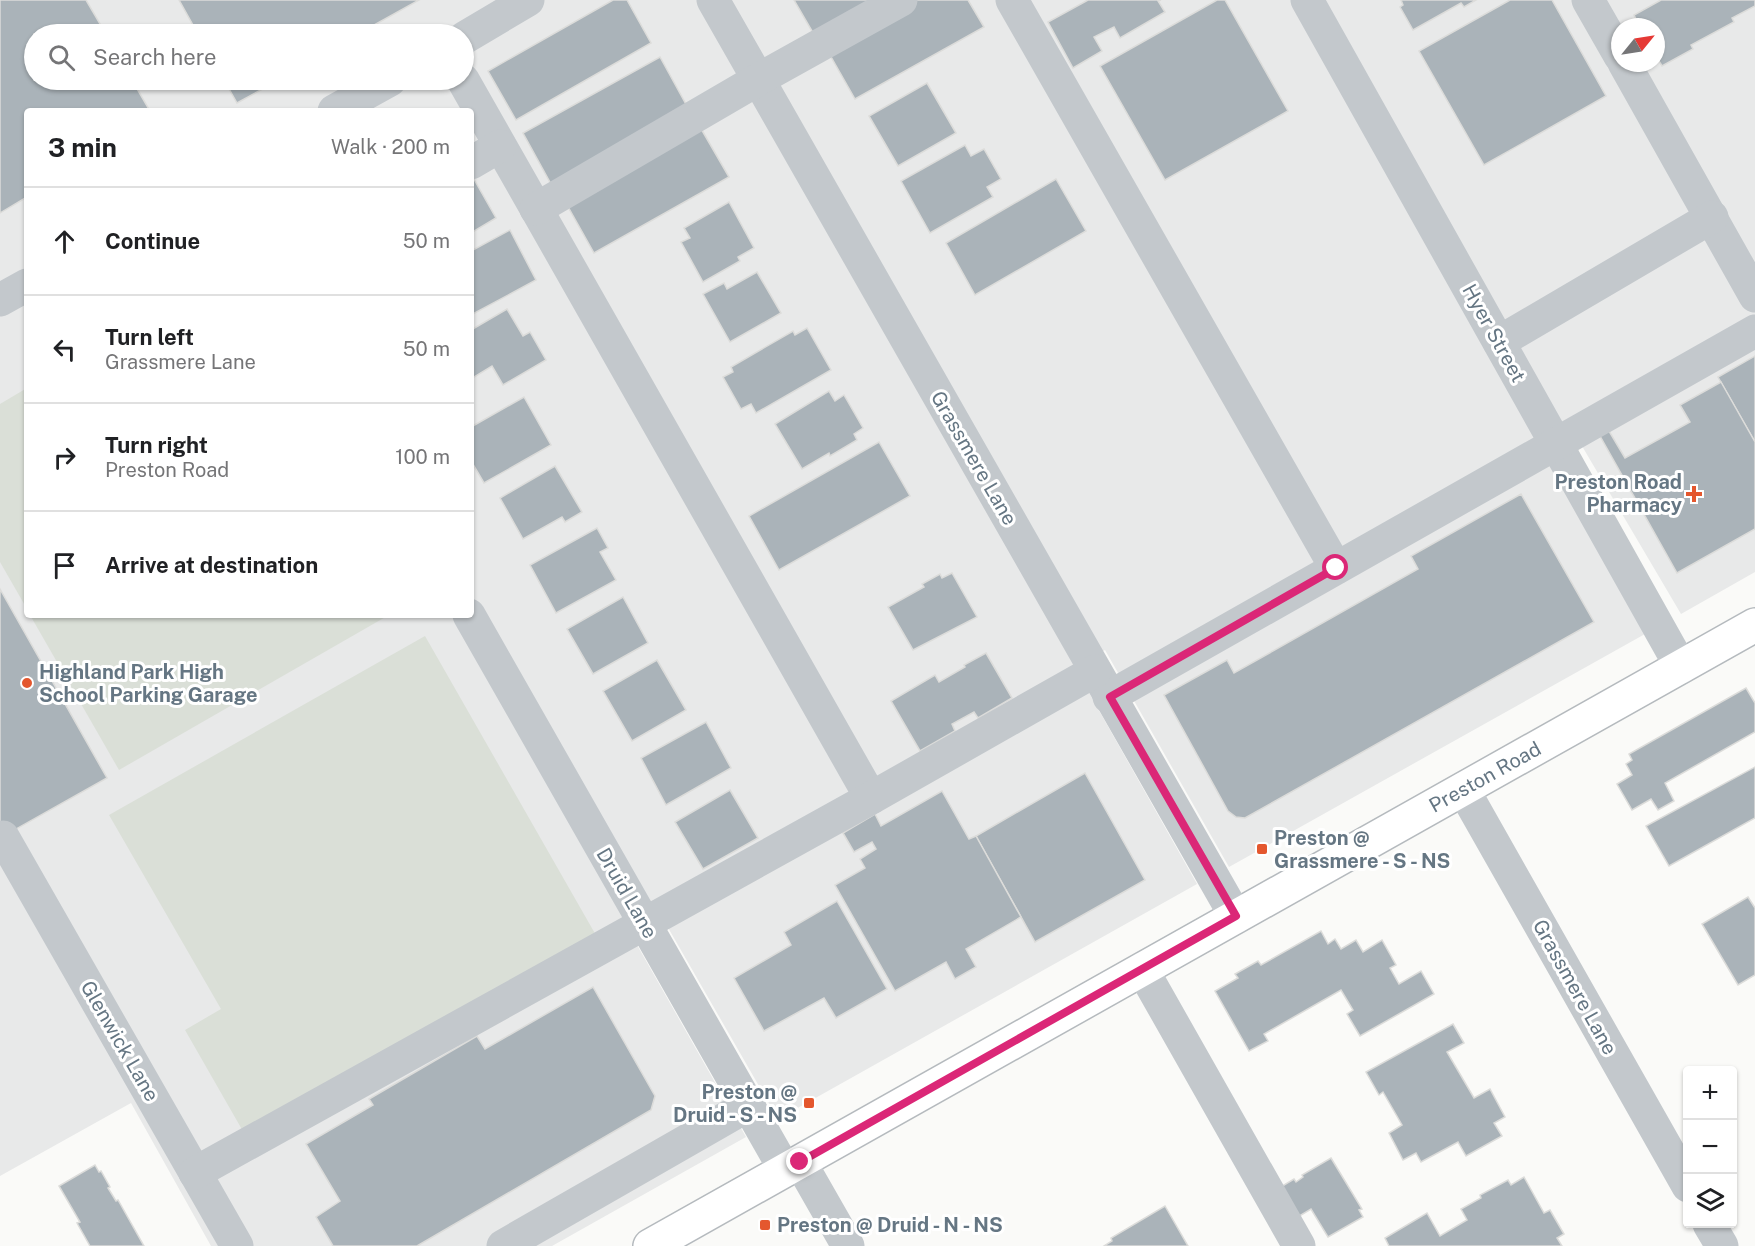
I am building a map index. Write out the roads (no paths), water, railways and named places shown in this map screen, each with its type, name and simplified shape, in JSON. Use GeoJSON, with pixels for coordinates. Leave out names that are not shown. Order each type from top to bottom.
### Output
{"type":"FeatureCollection","features":[{"type":"Feature","properties":{"kind":"main road","name":"Preston Road"},"geometry":{"type":"LineString","coordinates":[[650,1246],[1755,625]]}},
{"type":"Feature","properties":{"kind":"street"},"geometry":{"type":"LineString","coordinates":[[474,32],[528,0]]}},
{"type":"Feature","properties":{"kind":"street","name":"Grassmere Lane"},"geometry":{"type":"LineString","coordinates":[[713,0],[1236,916]]}},
{"type":"Feature","properties":{"kind":"street"},"geometry":{"type":"LineString","coordinates":[[536,209],[759,79],[901,0]]}},
{"type":"Feature","properties":{"kind":"street"},"geometry":{"type":"LineString","coordinates":[[1012,0],[1336,568]]}},
{"type":"Feature","properties":{"kind":"street","name":"Hyer Street"},"geometry":{"type":"LineString","coordinates":[[1307,0],[1681,667]]}},
{"type":"Feature","properties":{"kind":"street"},"geometry":{"type":"LineString","coordinates":[[1588,0],[1611,40]]}},
{"type":"Feature","properties":{"kind":"street"},"geometry":{"type":"LineString","coordinates":[[1629,72],[1755,296]]}},
{"type":"Feature","properties":{"kind":"street"},"geometry":{"type":"LineString","coordinates":[[339,108],[372,90]]}},
{"type":"Feature","properties":{"kind":"street"},"geometry":{"type":"LineString","coordinates":[[469,90],[870,798]]}},
{"type":"Feature","properties":{"kind":"street"},"geometry":{"type":"LineString","coordinates":[[474,161],[501,146]]}},
{"type":"Feature","properties":{"kind":"street"},"geometry":{"type":"LineString","coordinates":[[1499,342],[1712,217]]}},
{"type":"Feature","properties":{"kind":"street"},"geometry":{"type":"LineString","coordinates":[[0,300],[24,287]]}},
{"type":"Feature","properties":{"kind":"street"},"geometry":{"type":"LineString","coordinates":[[195,1173],[870,798],[1336,568],[1755,331]]}},
{"type":"Feature","properties":{"kind":"street","name":"Druid Lane"},"geometry":{"type":"LineString","coordinates":[[471,618],[749,1105],[848,1246]]}},
{"type":"Feature","properties":{"kind":"street","name":"Grassmere Lane"},"geometry":{"type":"LineString","coordinates":[[1463,789],[1683,1177]]}},
{"type":"Feature","properties":{"kind":"street","name":"Glenwick Lane"},"geometry":{"type":"LineString","coordinates":[[3,837],[237,1246]]}},
{"type":"Feature","properties":{"kind":"street"},"geometry":{"type":"LineString","coordinates":[[1142,969],[1299,1246]]}},
{"type":"Feature","properties":{"kind":"street"},"geometry":{"type":"LineString","coordinates":[[503,1246],[749,1105]]}},
{"type":"Feature","properties":{"kind":"street"},"geometry":{"type":"LineString","coordinates":[[1711,1228],[1722,1246]]}},
{"type":"Feature","properties":{"kind":"place","name":"Preston Road Pharmacy"},"geometry":{"type":"Point","coordinates":[1694,494]}},
{"type":"Feature","properties":{"kind":"place","name":"Highland Park High School Parking Garage"},"geometry":{"type":"Point","coordinates":[27,683]}},
{"type":"Feature","properties":{"kind":"place","name":"Preston @ Grassmere - S - NS"},"geometry":{"type":"Point","coordinates":[1262,849]}},
{"type":"Feature","properties":{"kind":"place","name":"Preston @ Druid - S - NS"},"geometry":{"type":"Point","coordinates":[809,1103]}},
{"type":"Feature","properties":{"kind":"place","name":"Preston @ Druid - N - NS"},"geometry":{"type":"Point","coordinates":[765,1225]}}]}
